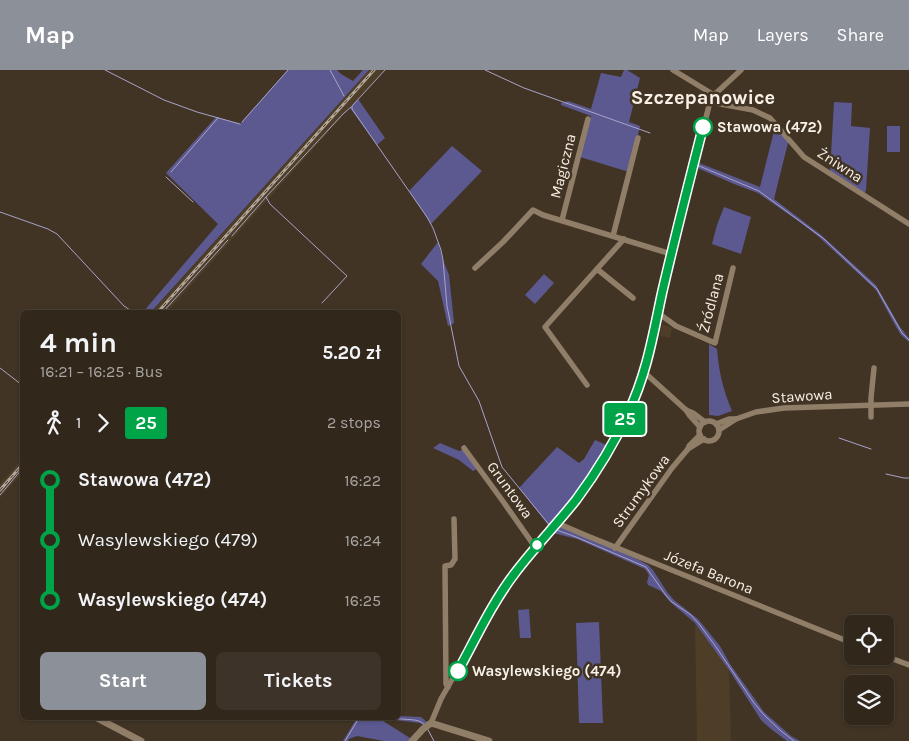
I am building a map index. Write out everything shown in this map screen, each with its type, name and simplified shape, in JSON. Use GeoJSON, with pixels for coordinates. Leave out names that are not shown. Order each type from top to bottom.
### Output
{"type":"FeatureCollection","features":[{"type":"Feature","properties":{"kind":"street"},"geometry":{"type":"LineString","coordinates":[[673,70],[714,95]]}},
{"type":"Feature","properties":{"kind":"street"},"geometry":{"type":"LineString","coordinates":[[412,741],[428,726],[441,699],[503,589],[591,479],[628,413],[641,384],[671,254],[710,102],[714,95],[741,70]]}},
{"type":"Feature","properties":{"kind":"street","name":"Żniwna"},"geometry":{"type":"LineString","coordinates":[[710,102],[753,110],[770,118],[804,156],[909,224]]}},
{"type":"Feature","properties":{"kind":"street","name":"Magiczna"},"geometry":{"type":"LineString","coordinates":[[562,220],[588,119]]}},
{"type":"Feature","properties":{"kind":"street"},"geometry":{"type":"LineString","coordinates":[[613,236],[638,138]]}},
{"type":"Feature","properties":{"kind":"street"},"geometry":{"type":"LineString","coordinates":[[476,268],[533,210],[671,254]]}},
{"type":"Feature","properties":{"kind":"street"},"geometry":{"type":"LineString","coordinates":[[587,385],[545,327],[624,239]]}},
{"type":"Feature","properties":{"kind":"street","name":"Źródlana"},"geometry":{"type":"LineString","coordinates":[[658,313],[676,326],[715,343],[733,268]]}},
{"type":"Feature","properties":{"kind":"street"},"geometry":{"type":"LineString","coordinates":[[597,269],[633,298]]}},
{"type":"Feature","properties":{"kind":"street"},"geometry":{"type":"LineString","coordinates":[[871,417],[874,368]]}},
{"type":"Feature","properties":{"kind":"street"},"geometry":{"type":"LineString","coordinates":[[644,372],[686,410],[693,413],[702,424]]}},
{"type":"Feature","properties":{"kind":"street","name":"Stawowa"},"geometry":{"type":"LineString","coordinates":[[717,427],[729,419],[736,419],[756,412],[784,408],[909,404]]}},
{"type":"Feature","properties":{"kind":"street"},"geometry":{"type":"LineString","coordinates":[[709,421],[717,427],[718,436],[710,441],[699,433],[702,424],[709,421]]}},
{"type":"Feature","properties":{"kind":"street","name":"Strumykowa"},"geometry":{"type":"LineString","coordinates":[[615,548],[689,446],[702,437]]}},
{"type":"Feature","properties":{"kind":"street","name":"Gruntowa"},"geometry":{"type":"LineString","coordinates":[[464,448],[535,547]]}},
{"type":"Feature","properties":{"kind":"street"},"geometry":{"type":"LineString","coordinates":[[448,687],[446,684],[445,566],[451,565],[455,559],[454,519]]}},
{"type":"Feature","properties":{"kind":"street","name":"Józefa Barona"},"geometry":{"type":"LineString","coordinates":[[557,523],[844,640]]}},
{"type":"Feature","properties":{"kind":"street"},"geometry":{"type":"LineString","coordinates":[[894,659],[909,665]]}},
{"type":"Feature","properties":{"kind":"street"},"geometry":{"type":"LineString","coordinates":[[101,720],[141,741]]}},
{"type":"Feature","properties":{"kind":"street"},"geometry":{"type":"LineString","coordinates":[[428,726],[489,741]]}},
{"type":"Feature","properties":{"kind":"shaded area"},"geometry":{"type":"Polygon","coordinates":[[[288,70],[337,70],[353,81],[363,70],[369,70],[153,310],[145,310],[218,224],[166,173],[216,117],[240,124],[288,70]]]}},
{"type":"Feature","properties":{"kind":"shaded area"},"geometry":{"type":"Polygon","coordinates":[[[369,70],[384,70],[169,310],[154,310],[369,70]]]}},
{"type":"Feature","properties":{"kind":"shaded area"},"geometry":{"type":"Polygon","coordinates":[[[624,70],[640,78],[629,122],[640,126],[629,172],[580,157],[591,116],[561,105],[561,103],[568,101],[591,109],[601,73],[621,77],[624,70]]]}},
{"type":"Feature","properties":{"kind":"shaded area"},"geometry":{"type":"Polygon","coordinates":[[[358,99],[385,138],[377,145],[350,108],[358,99]]]}},
{"type":"Feature","properties":{"kind":"shaded area"},"geometry":{"type":"Polygon","coordinates":[[[834,102],[852,103],[851,126],[870,128],[866,190],[864,195],[830,172],[834,102]]]}},
{"type":"Feature","properties":{"kind":"shaded area"},"geometry":{"type":"Polygon","coordinates":[[[776,123],[789,139],[774,199],[820,234],[876,285],[900,327],[909,338],[909,342],[901,335],[876,290],[819,237],[758,193],[693,166],[694,161],[760,187],[776,123]]]}},
{"type":"Feature","properties":{"kind":"shaded area"},"geometry":{"type":"Polygon","coordinates":[[[887,126],[900,126],[900,152],[887,152],[887,126]]]}},
{"type":"Feature","properties":{"kind":"shaded area"},"geometry":{"type":"Polygon","coordinates":[[[452,146],[482,171],[431,224],[409,191],[452,146]]]}},
{"type":"Feature","properties":{"kind":"shaded area"},"geometry":{"type":"Polygon","coordinates":[[[724,207],[751,217],[741,254],[712,244],[724,207]]]}},
{"type":"Feature","properties":{"kind":"shaded area"},"geometry":{"type":"Polygon","coordinates":[[[438,242],[449,275],[454,323],[448,326],[438,281],[421,264],[438,242]]]}},
{"type":"Feature","properties":{"kind":"shaded area"},"geometry":{"type":"Polygon","coordinates":[[[544,274],[554,283],[535,304],[525,295],[544,274]]]}},
{"type":"Feature","properties":{"kind":"shaded area"},"geometry":{"type":"Polygon","coordinates":[[[662,324],[672,328],[670,338],[660,336],[662,324]]]}},
{"type":"Feature","properties":{"kind":"shaded area"},"geometry":{"type":"Polygon","coordinates":[[[709,344],[717,349],[722,381],[732,411],[718,416],[709,415],[709,344]]]}},
{"type":"Feature","properties":{"kind":"shaded area"},"geometry":{"type":"Polygon","coordinates":[[[595,440],[611,447],[557,522],[648,565],[674,600],[698,619],[720,646],[730,664],[764,712],[791,736],[800,741],[787,741],[761,720],[729,670],[695,623],[670,602],[661,591],[648,585],[649,575],[645,569],[577,539],[553,533],[557,523],[549,526],[519,488],[557,447],[579,463],[584,459],[595,440]]]}},
{"type":"Feature","properties":{"kind":"shaded area"},"geometry":{"type":"Polygon","coordinates":[[[440,443],[459,451],[465,449],[479,468],[473,471],[459,460],[433,448],[440,443]]]}},
{"type":"Feature","properties":{"kind":"shaded area"},"geometry":{"type":"Polygon","coordinates":[[[20,461],[20,475],[0,498],[0,484],[20,461]]]}},
{"type":"Feature","properties":{"kind":"shaded area"},"geometry":{"type":"Polygon","coordinates":[[[529,609],[531,638],[520,638],[518,610],[529,609]]]}},
{"type":"Feature","properties":{"kind":"shaded area"},"geometry":{"type":"Polygon","coordinates":[[[599,622],[603,723],[579,723],[576,623],[599,622]]]}},
{"type":"Feature","properties":{"kind":"shaded area"},"geometry":{"type":"Polygon","coordinates":[[[695,623],[729,670],[731,741],[697,741],[695,623]]]}},
{"type":"Feature","properties":{"kind":"shaded area"},"geometry":{"type":"Polygon","coordinates":[[[401,716],[421,717],[428,723],[424,726],[420,723],[395,720],[401,720],[401,716]]]}},
{"type":"Feature","properties":{"kind":"shaded area"},"geometry":{"type":"Polygon","coordinates":[[[356,720],[383,720],[412,741],[384,741],[357,736],[348,741],[343,741],[356,720]]]}},
{"type":"Feature","properties":{"kind":"waterway"},"geometry":{"type":"LineString","coordinates":[[105,70],[164,100],[197,112],[240,124]]}},
{"type":"Feature","properties":{"kind":"waterway"},"geometry":{"type":"LineString","coordinates":[[242,122],[288,70]]}},
{"type":"Feature","properties":{"kind":"waterway"},"geometry":{"type":"LineString","coordinates":[[330,70],[344,96]]}},
{"type":"Feature","properties":{"kind":"waterway"},"geometry":{"type":"LineString","coordinates":[[385,70],[352,106],[352,109],[433,228],[443,260],[447,306],[459,366],[479,401],[502,467],[551,527]]}},
{"type":"Feature","properties":{"kind":"waterway"},"geometry":{"type":"LineString","coordinates":[[485,70],[524,88],[650,133]]}},
{"type":"Feature","properties":{"kind":"waterway"},"geometry":{"type":"LineString","coordinates":[[322,303],[347,276],[270,204],[266,197],[351,107]]}},
{"type":"Feature","properties":{"kind":"waterway"},"geometry":{"type":"LineString","coordinates":[[171,172],[218,118]]}},
{"type":"Feature","properties":{"kind":"waterway"},"geometry":{"type":"LineString","coordinates":[[697,165],[759,191],[824,239],[877,289],[902,333],[909,340]]}},
{"type":"Feature","properties":{"kind":"waterway"},"geometry":{"type":"LineString","coordinates":[[166,177],[193,202]]}},
{"type":"Feature","properties":{"kind":"waterway"},"geometry":{"type":"LineString","coordinates":[[232,236],[266,197]]}},
{"type":"Feature","properties":{"kind":"waterway"},"geometry":{"type":"LineString","coordinates":[[0,212],[57,234],[124,306],[130,310]]}},
{"type":"Feature","properties":{"kind":"waterway"},"geometry":{"type":"LineString","coordinates":[[165,310],[228,240]]}},
{"type":"Feature","properties":{"kind":"waterway"},"geometry":{"type":"LineString","coordinates":[[0,368],[20,383]]}},
{"type":"Feature","properties":{"kind":"waterway"},"geometry":{"type":"LineString","coordinates":[[839,438],[871,449]]}},
{"type":"Feature","properties":{"kind":"waterway"},"geometry":{"type":"LineString","coordinates":[[0,495],[20,471]]}},
{"type":"Feature","properties":{"kind":"waterway"},"geometry":{"type":"LineString","coordinates":[[886,474],[909,478]]}},
{"type":"Feature","properties":{"kind":"waterway"},"geometry":{"type":"LineString","coordinates":[[554,529],[646,567],[672,602],[691,615],[699,624],[765,716],[794,741]]}},
{"type":"Feature","properties":{"kind":"waterway"},"geometry":{"type":"LineString","coordinates":[[401,719],[415,720],[425,725]]}},
{"type":"Feature","properties":{"kind":"waterway"},"geometry":{"type":"LineString","coordinates":[[345,741],[358,720]]}},
{"type":"Feature","properties":{"kind":"waterway"},"geometry":{"type":"LineString","coordinates":[[427,728],[434,741]]}},
{"type":"Feature","properties":{"kind":"railway"},"geometry":{"type":"LineString","coordinates":[[160,310],[374,70]]}},
{"type":"Feature","properties":{"kind":"railway"},"geometry":{"type":"LineString","coordinates":[[0,490],[20,467]]}},
{"type":"Feature","properties":{"kind":"bus line","name":"25"},"geometry":{"type":"LineString","coordinates":[[458,671],[503,589],[591,479],[628,413],[647,365],[671,254],[703,127]]}},
{"type":"Feature","properties":{"kind":"place","name":"Stawowa (472)"},"geometry":{"type":"Point","coordinates":[703,127]}},
{"type":"Feature","properties":{"kind":"place","name":"Wasylewskiego (474)"},"geometry":{"type":"Point","coordinates":[458,671]}},
{"type":"Feature","properties":{"kind":"district","name":"Szczepanowice"},"geometry":{"type":"Point","coordinates":[703,97]}}]}
